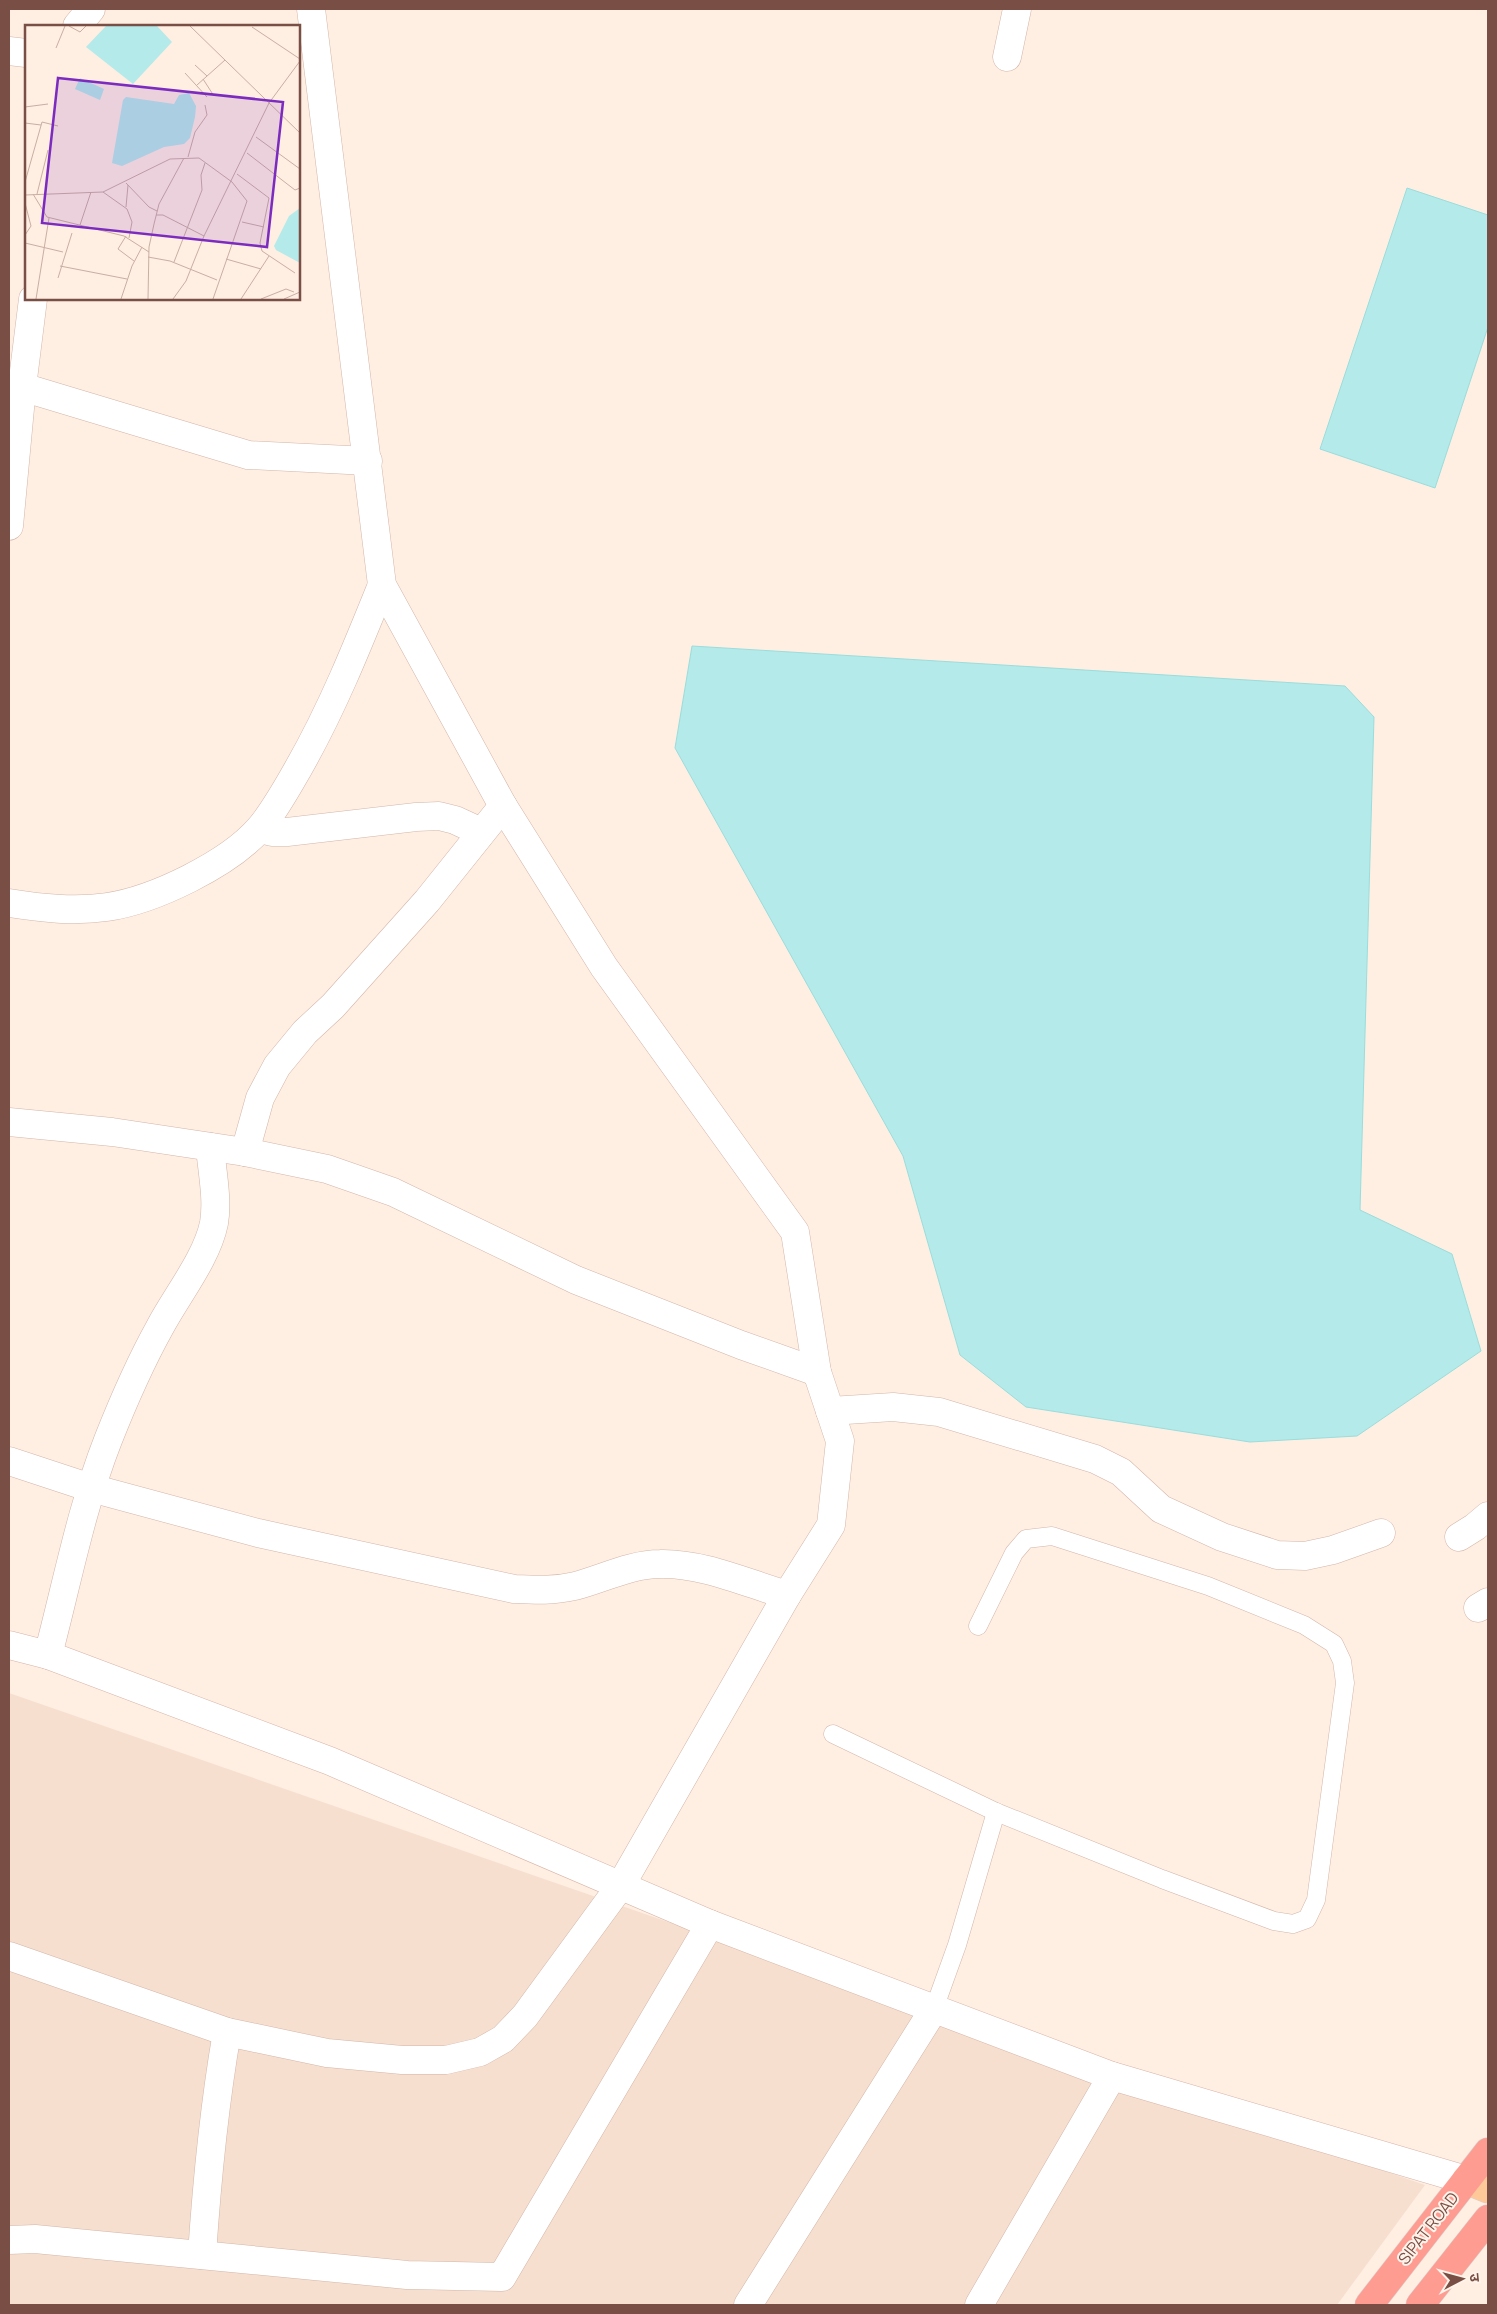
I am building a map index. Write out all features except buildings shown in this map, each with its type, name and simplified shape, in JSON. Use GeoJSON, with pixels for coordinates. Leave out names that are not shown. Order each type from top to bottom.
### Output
{"type":"FeatureCollection","features":[{"type":"Feature","properties":{"kind":"highway","name":"SIPAT ROAD"},"geometry":{"type":"LineString","coordinates":[[1369,2305],[1477,2185],[1488,2152]]}},
{"type":"Feature","properties":{"kind":"highway"},"geometry":{"type":"LineString","coordinates":[[1420,2305],[1488,2219]]}},
{"type":"Feature","properties":{"kind":"street"},"geometry":{"type":"LineString","coordinates":[[78,25],[91,9]]}},
{"type":"Feature","properties":{"kind":"street"},"geometry":{"type":"LineString","coordinates":[[9,1956],[227,2032],[327,2052],[402,2060],[446,2060],[480,2052],[503,2039],[525,2016],[621,1885],[787,1595],[831,1524],[840,1441],[817,1372],[796,1232],[604,967],[503,806],[382,585],[311,9]]}},
{"type":"Feature","properties":{"kind":"street"},"geometry":{"type":"LineString","coordinates":[[1007,58],[1017,9]]}},
{"type":"Feature","properties":{"kind":"street"},"geometry":{"type":"LineString","coordinates":[[9,51],[25,53]]}},
{"type":"Feature","properties":{"kind":"street"},"geometry":{"type":"LineString","coordinates":[[9,526],[22,388],[33,300]]}},
{"type":"Feature","properties":{"kind":"street"},"geometry":{"type":"LineString","coordinates":[[22,388],[248,455],[368,461]]}},
{"type":"Feature","properties":{"kind":"street"},"geometry":{"type":"LineString","coordinates":[[9,903],[58,910],[108,907],[152,894],[202,872],[236,850],[260,829],[279,801],[324,722],[351,664],[382,585]]}},
{"type":"Feature","properties":{"kind":"street"},"geometry":{"type":"LineString","coordinates":[[245,1152],[260,1098],[277,1066],[305,1032],[333,1006],[427,901],[503,806]]}},
{"type":"Feature","properties":{"kind":"street"},"geometry":{"type":"LineString","coordinates":[[260,829],[272,832],[288,832],[439,816],[455,820],[481,832]]}},
{"type":"Feature","properties":{"kind":"street"},"geometry":{"type":"LineString","coordinates":[[9,1122],[112,1132],[245,1152],[327,1169],[393,1192],[576,1280],[741,1346],[817,1372]]}},
{"type":"Feature","properties":{"kind":"street"},"geometry":{"type":"LineString","coordinates":[[48,1655],[91,1488],[124,1400],[159,1327],[205,1248],[214,1222],[210,1147]]}},
{"type":"Feature","properties":{"kind":"street"},"geometry":{"type":"LineString","coordinates":[[830,1411],[893,1407],[939,1412],[1096,1459],[1121,1472],[1161,1509],[1222,1536],[1276,1555],[1306,1556],[1333,1550],[1381,1533]]}},
{"type":"Feature","properties":{"kind":"street"},"geometry":{"type":"LineString","coordinates":[[9,1461],[91,1488],[258,1533],[514,1589],[544,1591],[574,1586],[635,1568],[659,1564],[689,1566],[787,1595]]}},
{"type":"Feature","properties":{"kind":"street"},"geometry":{"type":"LineString","coordinates":[[1459,1537],[1488,1516]]}},
{"type":"Feature","properties":{"kind":"street"},"geometry":{"type":"LineString","coordinates":[[9,1645],[48,1655],[330,1761],[710,1924],[1112,2076],[1477,2185]]}},
{"type":"Feature","properties":{"kind":"street"},"geometry":{"type":"LineString","coordinates":[[9,2240],[35,2239],[407,2275],[502,2277],[710,1924]]}},
{"type":"Feature","properties":{"kind":"street"},"geometry":{"type":"LineString","coordinates":[[748,2305],[934,2009]]}},
{"type":"Feature","properties":{"kind":"street"},"geometry":{"type":"LineString","coordinates":[[202,2255],[207,2170],[227,2032]]}},
{"type":"Feature","properties":{"kind":"street"},"geometry":{"type":"LineString","coordinates":[[979,2305],[1112,2076]]}},
{"type":"Feature","properties":{"kind":"lane"},"geometry":{"type":"LineString","coordinates":[[833,1734],[996,1812],[1162,1879],[1274,1921],[1294,1924],[1307,1919],[1316,1900],[1345,1684],[1342,1661],[1334,1644],[1304,1625],[1208,1586],[1052,1536],[1026,1539],[1014,1552],[978,1626]]}},
{"type":"Feature","properties":{"kind":"lane"},"geometry":{"type":"LineString","coordinates":[[934,2009],[957,1946],[996,1812]]}},
{"type":"Feature","properties":{"kind":"shaded area"},"geometry":{"type":"Polygon","coordinates":[[[9,1693],[1425,2185],[1337,2305],[9,2305],[9,1693]]]}},
{"type":"Feature","properties":{"kind":"water"},"geometry":{"type":"Polygon","coordinates":[[[1407,188],[1488,215],[1488,327],[1435,488],[1320,449],[1407,188]]]}},
{"type":"Feature","properties":{"kind":"water"},"geometry":{"type":"Polygon","coordinates":[[[692,646],[1345,686],[1374,717],[1360,1210],[1452,1254],[1481,1351],[1357,1436],[1250,1442],[1026,1407],[960,1355],[903,1156],[675,748],[692,646]]]}}]}
